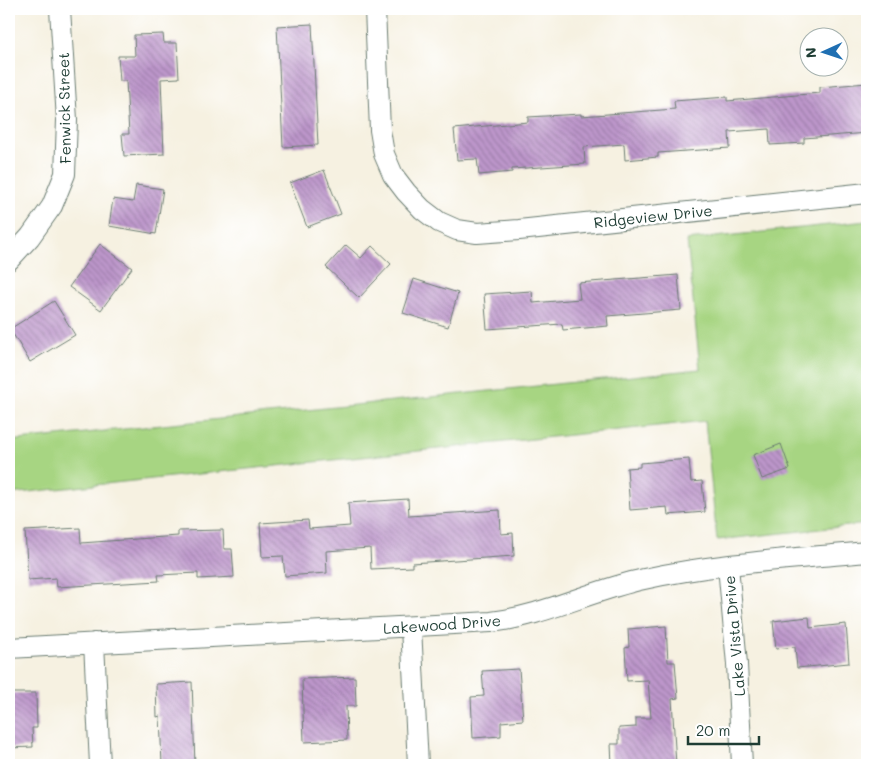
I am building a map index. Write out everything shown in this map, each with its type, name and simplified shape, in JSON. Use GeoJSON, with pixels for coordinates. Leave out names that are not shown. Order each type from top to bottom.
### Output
{"type":"FeatureCollection","features":[{"type":"Feature","properties":{"kind":"street","name":"Fenwick Street"},"geometry":{"type":"LineString","coordinates":[[13,256],[30,237],[52,206],[66,174],[67,120],[60,9]]}},
{"type":"Feature","properties":{"kind":"street","name":"Ridgeview Drive"},"geometry":{"type":"LineString","coordinates":[[375,9],[380,130],[384,154],[393,174],[422,209],[439,222],[458,230],[476,233],[497,232],[867,193]]}},
{"type":"Feature","properties":{"kind":"street","name":"Lakewood Drive"},"geometry":{"type":"LineString","coordinates":[[9,648],[512,620],[619,585],[677,573],[867,552]]}},
{"type":"Feature","properties":{"kind":"street","name":"Lake Vista Drive"},"geometry":{"type":"LineString","coordinates":[[728,566],[737,664],[742,765]]}},
{"type":"Feature","properties":{"kind":"street"},"geometry":{"type":"LineString","coordinates":[[411,627],[418,765]]}},
{"type":"Feature","properties":{"kind":"street"},"geometry":{"type":"LineString","coordinates":[[94,643],[100,765]]}},
{"type":"Feature","properties":{"kind":"green space"},"geometry":{"type":"Polygon","coordinates":[[[867,221],[867,524],[717,540],[705,421],[9,494],[9,441],[700,369],[687,240],[867,221]]]}},
{"type":"Feature","properties":{"kind":"building"},"geometry":{"type":"Polygon","coordinates":[[[312,24],[318,145],[283,147],[277,26],[312,24]]]}},
{"type":"Feature","properties":{"kind":"building"},"geometry":{"type":"Polygon","coordinates":[[[163,34],[164,43],[177,43],[179,78],[161,79],[164,154],[124,156],[122,134],[129,134],[126,81],[120,81],[118,56],[135,56],[134,35],[163,34]]]}},
{"type":"Feature","properties":{"kind":"building"},"geometry":{"type":"Polygon","coordinates":[[[867,83],[867,133],[804,138],[804,143],[770,145],[769,129],[729,132],[730,148],[658,153],[658,157],[625,160],[624,144],[584,147],[585,164],[512,169],[512,172],[479,175],[477,159],[457,160],[454,129],[528,122],[528,117],[581,114],[581,116],[675,109],[674,101],[727,97],[727,101],[820,93],[820,87],[867,83]]]}},
{"type":"Feature","properties":{"kind":"building"},"geometry":{"type":"Polygon","coordinates":[[[324,170],[341,214],[307,227],[290,183],[324,170]]]}},
{"type":"Feature","properties":{"kind":"building"},"geometry":{"type":"Polygon","coordinates":[[[136,185],[163,189],[156,234],[109,226],[113,199],[133,202],[136,185]]]}},
{"type":"Feature","properties":{"kind":"building"},"geometry":{"type":"Polygon","coordinates":[[[100,244],[132,268],[101,310],[69,287],[100,244]]]}},
{"type":"Feature","properties":{"kind":"building"},"geometry":{"type":"Polygon","coordinates":[[[346,245],[361,258],[372,246],[391,264],[359,298],[326,267],[346,245]]]}},
{"type":"Feature","properties":{"kind":"building"},"geometry":{"type":"Polygon","coordinates":[[[678,275],[681,310],[607,316],[608,326],[563,330],[562,324],[487,329],[484,294],[532,291],[533,303],[580,299],[578,283],[678,275]]]}},
{"type":"Feature","properties":{"kind":"building"},"geometry":{"type":"Polygon","coordinates":[[[414,279],[458,293],[448,327],[403,313],[414,279]]]}},
{"type":"Feature","properties":{"kind":"building"},"geometry":{"type":"Polygon","coordinates":[[[54,301],[75,335],[30,362],[10,329],[54,301]]]}},
{"type":"Feature","properties":{"kind":"building"},"geometry":{"type":"Polygon","coordinates":[[[781,444],[790,469],[762,479],[753,455],[781,444]]]}},
{"type":"Feature","properties":{"kind":"building"},"geometry":{"type":"Polygon","coordinates":[[[689,459],[691,482],[702,481],[705,512],[668,515],[667,507],[630,510],[627,468],[640,467],[640,463],[689,459]]]}},
{"type":"Feature","properties":{"kind":"building"},"geometry":{"type":"Polygon","coordinates":[[[408,499],[409,516],[500,510],[501,534],[513,533],[514,556],[412,563],[412,567],[371,569],[370,548],[326,551],[327,573],[285,576],[283,556],[262,557],[260,523],[308,520],[309,529],[350,526],[348,503],[408,499]]]}},
{"type":"Feature","properties":{"kind":"building"},"geometry":{"type":"Polygon","coordinates":[[[80,528],[81,543],[178,536],[178,531],[223,530],[224,549],[232,549],[234,577],[198,579],[198,573],[158,575],[159,581],[57,587],[56,578],[28,580],[25,531],[80,528]]]}},
{"type":"Feature","properties":{"kind":"building"},"geometry":{"type":"Polygon","coordinates":[[[809,617],[810,628],[846,624],[849,663],[797,668],[795,647],[776,649],[773,621],[809,617]]]}},
{"type":"Feature","properties":{"kind":"building"},"geometry":{"type":"Polygon","coordinates":[[[666,626],[668,662],[675,662],[678,698],[672,699],[676,765],[612,765],[611,744],[619,744],[619,728],[636,727],[636,718],[651,718],[648,680],[627,681],[625,648],[629,647],[628,629],[666,626]]]}},
{"type":"Feature","properties":{"kind":"building"},"geometry":{"type":"Polygon","coordinates":[[[519,669],[523,720],[501,722],[501,736],[473,738],[471,697],[484,696],[482,671],[519,669]]]}},
{"type":"Feature","properties":{"kind":"building"},"geometry":{"type":"Polygon","coordinates":[[[355,677],[356,706],[346,706],[347,740],[304,742],[302,679],[355,677]]]}},
{"type":"Feature","properties":{"kind":"building"},"geometry":{"type":"Polygon","coordinates":[[[192,682],[195,765],[162,765],[160,716],[157,717],[156,684],[192,682]]]}},
{"type":"Feature","properties":{"kind":"building"},"geometry":{"type":"Polygon","coordinates":[[[9,693],[36,693],[37,728],[32,728],[33,747],[9,748],[9,693]]]}}]}
